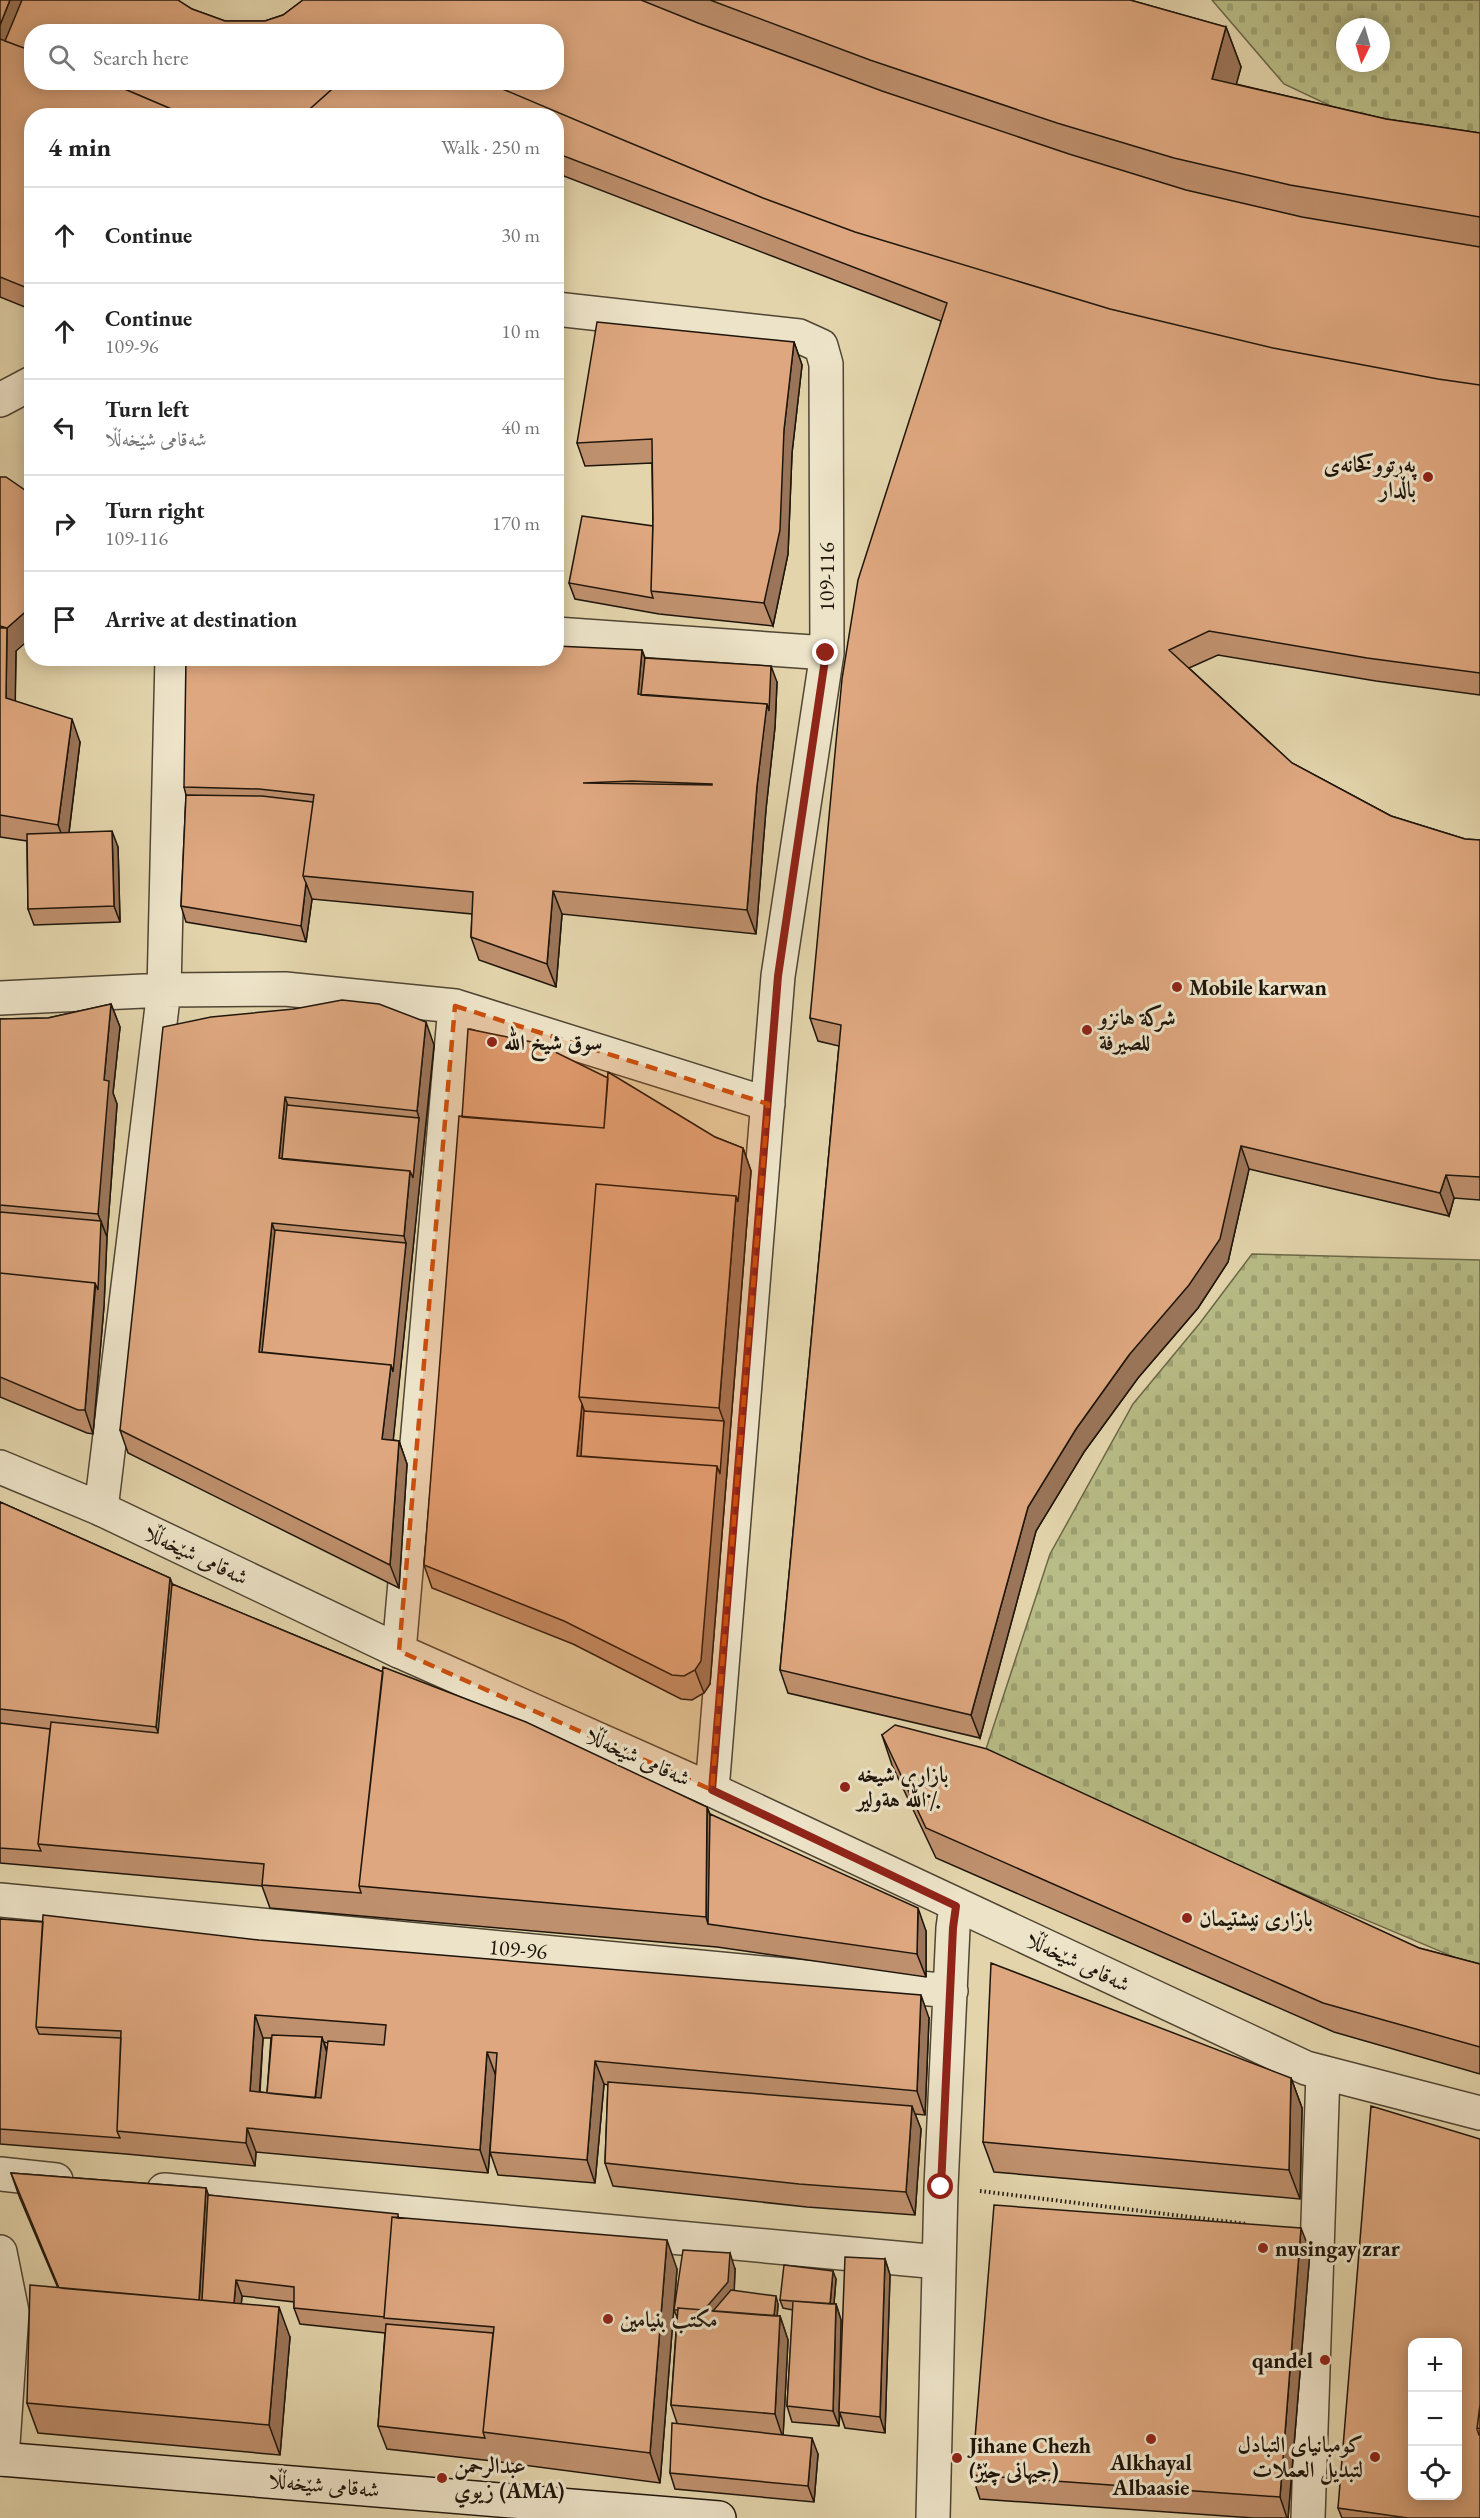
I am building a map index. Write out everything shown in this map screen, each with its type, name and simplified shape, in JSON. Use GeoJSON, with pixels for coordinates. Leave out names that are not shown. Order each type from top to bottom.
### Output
{"type":"FeatureCollection","features":[{"type":"Feature","properties":{"kind":"street","name":"109-116"},"geometry":{"type":"LineString","coordinates":[[564,310],[799,336],[821,346],[826,364],[826,653],[778,976],[712,1790]]}},
{"type":"Feature","properties":{"kind":"street"},"geometry":{"type":"LineString","coordinates":[[0,400],[24,387]]}},
{"type":"Feature","properties":{"kind":"street"},"geometry":{"type":"LineString","coordinates":[[564,635],[826,653]]}},
{"type":"Feature","properties":{"kind":"street"},"geometry":{"type":"LineString","coordinates":[[101,1509],[164,990],[171,666]]}},
{"type":"Feature","properties":{"kind":"street"},"geometry":{"type":"LineString","coordinates":[[0,998],[164,990],[285,989],[455,1006],[768,1104]]}},
{"type":"Feature","properties":{"kind":"street"},"geometry":{"type":"LineString","coordinates":[[399,1651],[455,1006]]}},
{"type":"Feature","properties":{"kind":"street","name":"شەقامی شێخەڵڵا"},"geometry":{"type":"LineString","coordinates":[[0,1467],[101,1509],[399,1651],[712,1790],[1296,2064],[1480,2113]]}},
{"type":"Feature","properties":{"kind":"street","name":"109-96"},"geometry":{"type":"LineString","coordinates":[[0,1900],[951,1991]]}},
{"type":"Feature","properties":{"kind":"street"},"geometry":{"type":"LineString","coordinates":[[933,2518],[941,2187],[956,1906]]}},
{"type":"Feature","properties":{"kind":"street"},"geometry":{"type":"LineString","coordinates":[[1308,2518],[1323,2073]]}},
{"type":"Feature","properties":{"kind":"street"},"geometry":{"type":"LineString","coordinates":[[0,2175],[83,2182]]}},
{"type":"Feature","properties":{"kind":"street"},"geometry":{"type":"LineString","coordinates":[[131,2187],[939,2262]]}},
{"type":"Feature","properties":{"kind":"street"},"geometry":{"type":"LineString","coordinates":[[0,2252],[12,2312],[1,2459]]}},
{"type":"Feature","properties":{"kind":"street","name":"شەقامی شێخەڵڵا"},"geometry":{"type":"LineString","coordinates":[[1,2459],[719,2518]]}},
{"type":"Feature","properties":{"kind":"path"},"geometry":{"type":"LineString","coordinates":[[941,2187],[1258,2226]]}},
{"type":"Feature","properties":{"kind":"highlighted area"},"geometry":{"type":"Polygon","coordinates":[[[455,1006],[768,1104],[712,1790],[399,1651],[455,1006]]]}},
{"type":"Feature","properties":{"kind":"green space"},"geometry":{"type":"Polygon","coordinates":[[[1212,0],[1480,0],[1480,152],[1407,142],[1284,84],[1212,0]]]}},
{"type":"Feature","properties":{"kind":"green space"},"geometry":{"type":"Polygon","coordinates":[[[1252,1254],[1480,1260],[1480,1968],[1112,1813],[986,1749],[1050,1554],[1133,1404],[1200,1323],[1252,1254]]]}},
{"type":"Feature","properties":{"kind":"building"},"geometry":{"type":"Polygon","coordinates":[[[0,0],[10,0],[0,25],[0,0]]]}},
{"type":"Feature","properties":{"kind":"building"},"geometry":{"type":"Polygon","coordinates":[[[22,0],[178,0],[192,9],[225,21],[265,21],[283,15],[303,0],[641,0],[882,91],[1069,154],[1186,190],[1302,217],[1480,247],[1480,385],[1273,348],[1110,309],[855,232],[763,198],[564,115],[564,108],[547,108],[505,90],[564,90],[564,24],[24,24],[24,48],[5,41],[22,0]]]}},
{"type":"Feature","properties":{"kind":"building"},"geometry":{"type":"Polygon","coordinates":[[[710,0],[1130,0],[1226,27],[1212,79],[1386,119],[1480,133],[1480,217],[1290,185],[1174,158],[1057,123],[870,60],[710,0]]]}},
{"type":"Feature","properties":{"kind":"building"},"geometry":{"type":"Polygon","coordinates":[[[0,39],[24,48],[24,90],[127,90],[169,108],[24,108],[24,287],[0,277],[0,39]]]}},
{"type":"Feature","properties":{"kind":"building"},"geometry":{"type":"Polygon","coordinates":[[[127,90],[331,90],[311,108],[169,108],[127,90]]]}},
{"type":"Feature","properties":{"kind":"building"},"geometry":{"type":"Polygon","coordinates":[[[331,90],[505,90],[547,108],[311,108],[331,90]]]}},
{"type":"Feature","properties":{"kind":"building"},"geometry":{"type":"Polygon","coordinates":[[[564,115],[763,198],[855,232],[1110,309],[1273,348],[1480,385],[1480,673],[1367,658],[1209,631],[1169,650],[1292,763],[1391,816],[1465,839],[1480,840],[1480,1177],[1446,1175],[1440,1193],[1241,1146],[1220,1239],[1189,1285],[1129,1355],[1076,1429],[1028,1507],[971,1715],[780,1670],[841,1025],[810,1018],[842,679],[858,580],[947,303],[564,156],[564,115]]]}},
{"type":"Feature","properties":{"kind":"building"},"geometry":{"type":"Polygon","coordinates":[[[597,322],[794,342],[784,430],[780,530],[764,603],[651,591],[652,439],[577,443],[597,322]]]}},
{"type":"Feature","properties":{"kind":"building"},"geometry":{"type":"Polygon","coordinates":[[[0,477],[6,477],[24,489],[24,613],[7,628],[0,626],[0,477]]]}},
{"type":"Feature","properties":{"kind":"building"},"geometry":{"type":"Polygon","coordinates":[[[582,516],[653,526],[651,591],[653,598],[569,583],[582,516]]]}},
{"type":"Feature","properties":{"kind":"building"},"geometry":{"type":"Polygon","coordinates":[[[0,628],[7,628],[6,698],[72,719],[58,825],[0,815],[0,628]]]}},
{"type":"Feature","properties":{"kind":"building"},"geometry":{"type":"Polygon","coordinates":[[[564,646],[642,650],[638,694],[767,704],[757,786],[747,910],[553,891],[547,964],[471,937],[473,892],[303,876],[314,795],[259,789],[184,787],[186,666],[564,666],[564,646]],[[632,781],[583,783],[712,785],[632,781]]]}},
{"type":"Feature","properties":{"kind":"building"},"geometry":{"type":"Polygon","coordinates":[[[645,658],[771,666],[769,711],[767,704],[641,695],[645,658]]]}},
{"type":"Feature","properties":{"kind":"building"},"geometry":{"type":"Polygon","coordinates":[[[186,795],[262,796],[313,802],[303,876],[306,883],[301,926],[181,906],[186,795]]]}},
{"type":"Feature","properties":{"kind":"building"},"geometry":{"type":"Polygon","coordinates":[[[112,831],[114,906],[28,909],[27,834],[112,831]]]}},
{"type":"Feature","properties":{"kind":"building"},"geometry":{"type":"Polygon","coordinates":[[[342,1000],[379,1004],[426,1022],[417,1111],[285,1097],[279,1158],[410,1171],[404,1236],[272,1223],[259,1352],[391,1365],[382,1439],[399,1441],[390,1565],[120,1430],[163,1027],[211,1017],[294,1009],[342,1000]]]}},
{"type":"Feature","properties":{"kind":"building"},"geometry":{"type":"Polygon","coordinates":[[[111,1004],[104,1080],[109,1081],[98,1214],[0,1205],[0,1019],[48,1018],[111,1004]]]}},
{"type":"Feature","properties":{"kind":"building"},"geometry":{"type":"Polygon","coordinates":[[[468,1029],[537,1043],[608,1078],[604,1128],[462,1117],[468,1029]]]}},
{"type":"Feature","properties":{"kind":"building"},"geometry":{"type":"Polygon","coordinates":[[[608,1072],[715,1137],[743,1148],[738,1202],[736,1196],[596,1184],[579,1397],[582,1404],[577,1456],[717,1466],[701,1661],[695,1670],[684,1676],[672,1675],[564,1621],[424,1565],[459,1116],[604,1128],[608,1072]]]}},
{"type":"Feature","properties":{"kind":"building"},"geometry":{"type":"Polygon","coordinates":[[[287,1105],[419,1118],[413,1178],[410,1171],[282,1159],[287,1105]]]}},
{"type":"Feature","properties":{"kind":"building"},"geometry":{"type":"Polygon","coordinates":[[[596,1184],[736,1196],[719,1408],[579,1397],[596,1184]]]}},
{"type":"Feature","properties":{"kind":"building"},"geometry":{"type":"Polygon","coordinates":[[[0,1212],[101,1221],[98,1290],[95,1283],[0,1273],[0,1212]]]}},
{"type":"Feature","properties":{"kind":"building"},"geometry":{"type":"Polygon","coordinates":[[[275,1230],[406,1243],[393,1372],[391,1365],[262,1352],[275,1230]]]}},
{"type":"Feature","properties":{"kind":"building"},"geometry":{"type":"Polygon","coordinates":[[[0,1273],[95,1283],[85,1410],[78,1410],[0,1377],[0,1273]]]}},
{"type":"Feature","properties":{"kind":"building"},"geometry":{"type":"Polygon","coordinates":[[[584,1411],[724,1421],[720,1474],[717,1466],[581,1456],[584,1411]]]}},
{"type":"Feature","properties":{"kind":"building"},"geometry":{"type":"Polygon","coordinates":[[[0,1502],[170,1578],[156,1727],[0,1709],[0,1502]]]}},
{"type":"Feature","properties":{"kind":"building"},"geometry":{"type":"Polygon","coordinates":[[[172,1584],[383,1672],[359,1886],[361,1893],[262,1885],[264,1864],[38,1844],[51,1722],[158,1733],[172,1584]]]}},
{"type":"Feature","properties":{"kind":"building"},"geometry":{"type":"Polygon","coordinates":[[[383,1667],[526,1722],[707,1807],[706,1917],[359,1886],[383,1667]]]}},
{"type":"Feature","properties":{"kind":"building"},"geometry":{"type":"Polygon","coordinates":[[[0,1723],[50,1729],[38,1844],[41,1851],[0,1848],[0,1723]]]}},
{"type":"Feature","properties":{"kind":"building","name":"بازاری نیشتیمان"},"geometry":{"type":"Polygon","coordinates":[[[895,1725],[987,1749],[1419,1948],[1480,1964],[1480,2047],[1323,2003],[926,1828],[882,1735],[895,1725]]]}},
{"type":"Feature","properties":{"kind":"building"},"geometry":{"type":"Polygon","coordinates":[[[710,1814],[918,1908],[917,1954],[708,1924],[710,1814]]]}},
{"type":"Feature","properties":{"kind":"building"},"geometry":{"type":"Polygon","coordinates":[[[43,1915],[259,1940],[921,1995],[917,2091],[595,2061],[587,2160],[490,2152],[497,2053],[487,2052],[480,2150],[247,2128],[246,2143],[117,2131],[121,2031],[36,2027],[43,1915]],[[255,2015],[250,2091],[321,2098],[328,2041],[384,2045],[386,2025],[255,2015]]]}},
{"type":"Feature","properties":{"kind":"building"},"geometry":{"type":"Polygon","coordinates":[[[0,1919],[43,1922],[36,2027],[39,2034],[121,2038],[117,2131],[120,2138],[0,2129],[0,1919]]]}},
{"type":"Feature","properties":{"kind":"building"},"geometry":{"type":"Polygon","coordinates":[[[991,1963],[1291,2078],[1289,2170],[983,2142],[991,1963]]]}},
{"type":"Feature","properties":{"kind":"building"},"geometry":{"type":"Polygon","coordinates":[[[272,2035],[322,2037],[315,2098],[267,2093],[272,2035]]]}},
{"type":"Feature","properties":{"kind":"building"},"geometry":{"type":"Polygon","coordinates":[[[608,2082],[912,2106],[906,2192],[799,2184],[605,2163],[608,2082]]]}},
{"type":"Feature","properties":{"kind":"building"},"geometry":{"type":"Polygon","coordinates":[[[1371,2106],[1480,2139],[1480,2404],[1477,2429],[1480,2435],[1480,2518],[1408,2518],[1338,2508],[1371,2106]]]}},
{"type":"Feature","properties":{"kind":"building"},"geometry":{"type":"Polygon","coordinates":[[[11,2173],[206,2188],[199,2300],[59,2288],[11,2173]]]}},
{"type":"Feature","properties":{"kind":"building"},"geometry":{"type":"Polygon","coordinates":[[[208,2195],[398,2214],[398,2218],[392,2217],[384,2317],[294,2308],[294,2287],[236,2280],[234,2303],[202,2300],[208,2195]]]}},
{"type":"Feature","properties":{"kind":"building"},"geometry":{"type":"Polygon","coordinates":[[[994,2205],[1301,2228],[1280,2497],[972,2475],[994,2205]]]}},
{"type":"Feature","properties":{"kind":"building"},"geometry":{"type":"Polygon","coordinates":[[[392,2217],[667,2240],[650,2453],[483,2432],[494,2327],[384,2318],[392,2217]]]}},
{"type":"Feature","properties":{"kind":"building"},"geometry":{"type":"Polygon","coordinates":[[[683,2250],[730,2253],[728,2282],[704,2310],[678,2308],[674,2310],[683,2250]]]}},
{"type":"Feature","properties":{"kind":"building"},"geometry":{"type":"Polygon","coordinates":[[[845,2257],[885,2259],[880,2417],[839,2412],[845,2257]]]}},
{"type":"Feature","properties":{"kind":"building"},"geometry":{"type":"Polygon","coordinates":[[[784,2265],[833,2271],[830,2304],[780,2300],[784,2265]]]}},
{"type":"Feature","properties":{"kind":"building"},"geometry":{"type":"Polygon","coordinates":[[[30,2285],[279,2307],[269,2425],[27,2403],[30,2285]]]}},
{"type":"Feature","properties":{"kind":"building"},"geometry":{"type":"Polygon","coordinates":[[[731,2290],[776,2296],[774,2316],[713,2311],[731,2290]]]}},
{"type":"Feature","properties":{"kind":"building"},"geometry":{"type":"Polygon","coordinates":[[[793,2301],[836,2304],[833,2411],[787,2406],[793,2301]]]}},
{"type":"Feature","properties":{"kind":"building"},"geometry":{"type":"Polygon","coordinates":[[[678,2308],[780,2316],[775,2414],[671,2405],[678,2308]]]}},
{"type":"Feature","properties":{"kind":"building"},"geometry":{"type":"Polygon","coordinates":[[[386,2324],[493,2333],[483,2432],[485,2438],[378,2426],[386,2324]]]}},
{"type":"Feature","properties":{"kind":"building"},"geometry":{"type":"Polygon","coordinates":[[[1480,2404],[1480,2428],[1477,2429],[1480,2404]]]}},
{"type":"Feature","properties":{"kind":"building"},"geometry":{"type":"Polygon","coordinates":[[[672,2423],[812,2438],[808,2486],[670,2473],[672,2423]]]}},
{"type":"Feature","properties":{"kind":"place","name":"پەرتووکخانەی باڵدار"},"geometry":{"type":"Point","coordinates":[1428,477]}},
{"type":"Feature","properties":{"kind":"place","name":"Mobile karwan"},"geometry":{"type":"Point","coordinates":[1177,987]}},
{"type":"Feature","properties":{"kind":"place","name":"شركة هانزو للصيرفة"},"geometry":{"type":"Point","coordinates":[1087,1030]}},
{"type":"Feature","properties":{"kind":"place","name":"سوق شيخ الله"},"geometry":{"type":"Point","coordinates":[492,1042]}},
{"type":"Feature","properties":{"kind":"place","name":"بازاری شیخه الله هةولیر٪"},"geometry":{"type":"Point","coordinates":[845,1787]}},
{"type":"Feature","properties":{"kind":"place","name":"بازاری نیشتیمان"},"geometry":{"type":"Point","coordinates":[1187,1918]}},
{"type":"Feature","properties":{"kind":"place","name":"nusingay zrar"},"geometry":{"type":"Point","coordinates":[1263,2248]}},
{"type":"Feature","properties":{"kind":"place","name":"مكتب بنيامين"},"geometry":{"type":"Point","coordinates":[608,2319]}},
{"type":"Feature","properties":{"kind":"place","name":"qandel"},"geometry":{"type":"Point","coordinates":[1325,2360]}},
{"type":"Feature","properties":{"kind":"place","name":"Alkhayal Albaasie"},"geometry":{"type":"Point","coordinates":[1151,2439]}},
{"type":"Feature","properties":{"kind":"place","name":"كومبانياى التبادل لتبديل العملات"},"geometry":{"type":"Point","coordinates":[1375,2457]}},
{"type":"Feature","properties":{"kind":"place","name":"Jihane Chezh (جیهانی چێژ)"},"geometry":{"type":"Point","coordinates":[957,2458]}},
{"type":"Feature","properties":{"kind":"place","name":"عبدالرحمن زيوي (AMA)"},"geometry":{"type":"Point","coordinates":[442,2478]}},
{"type":"Feature","properties":{"kind":"route"},"geometry":{"type":"LineString","coordinates":[[826,653],[778,976],[712,1790],[956,1906],[953,1928],[941,2187]]}}]}
